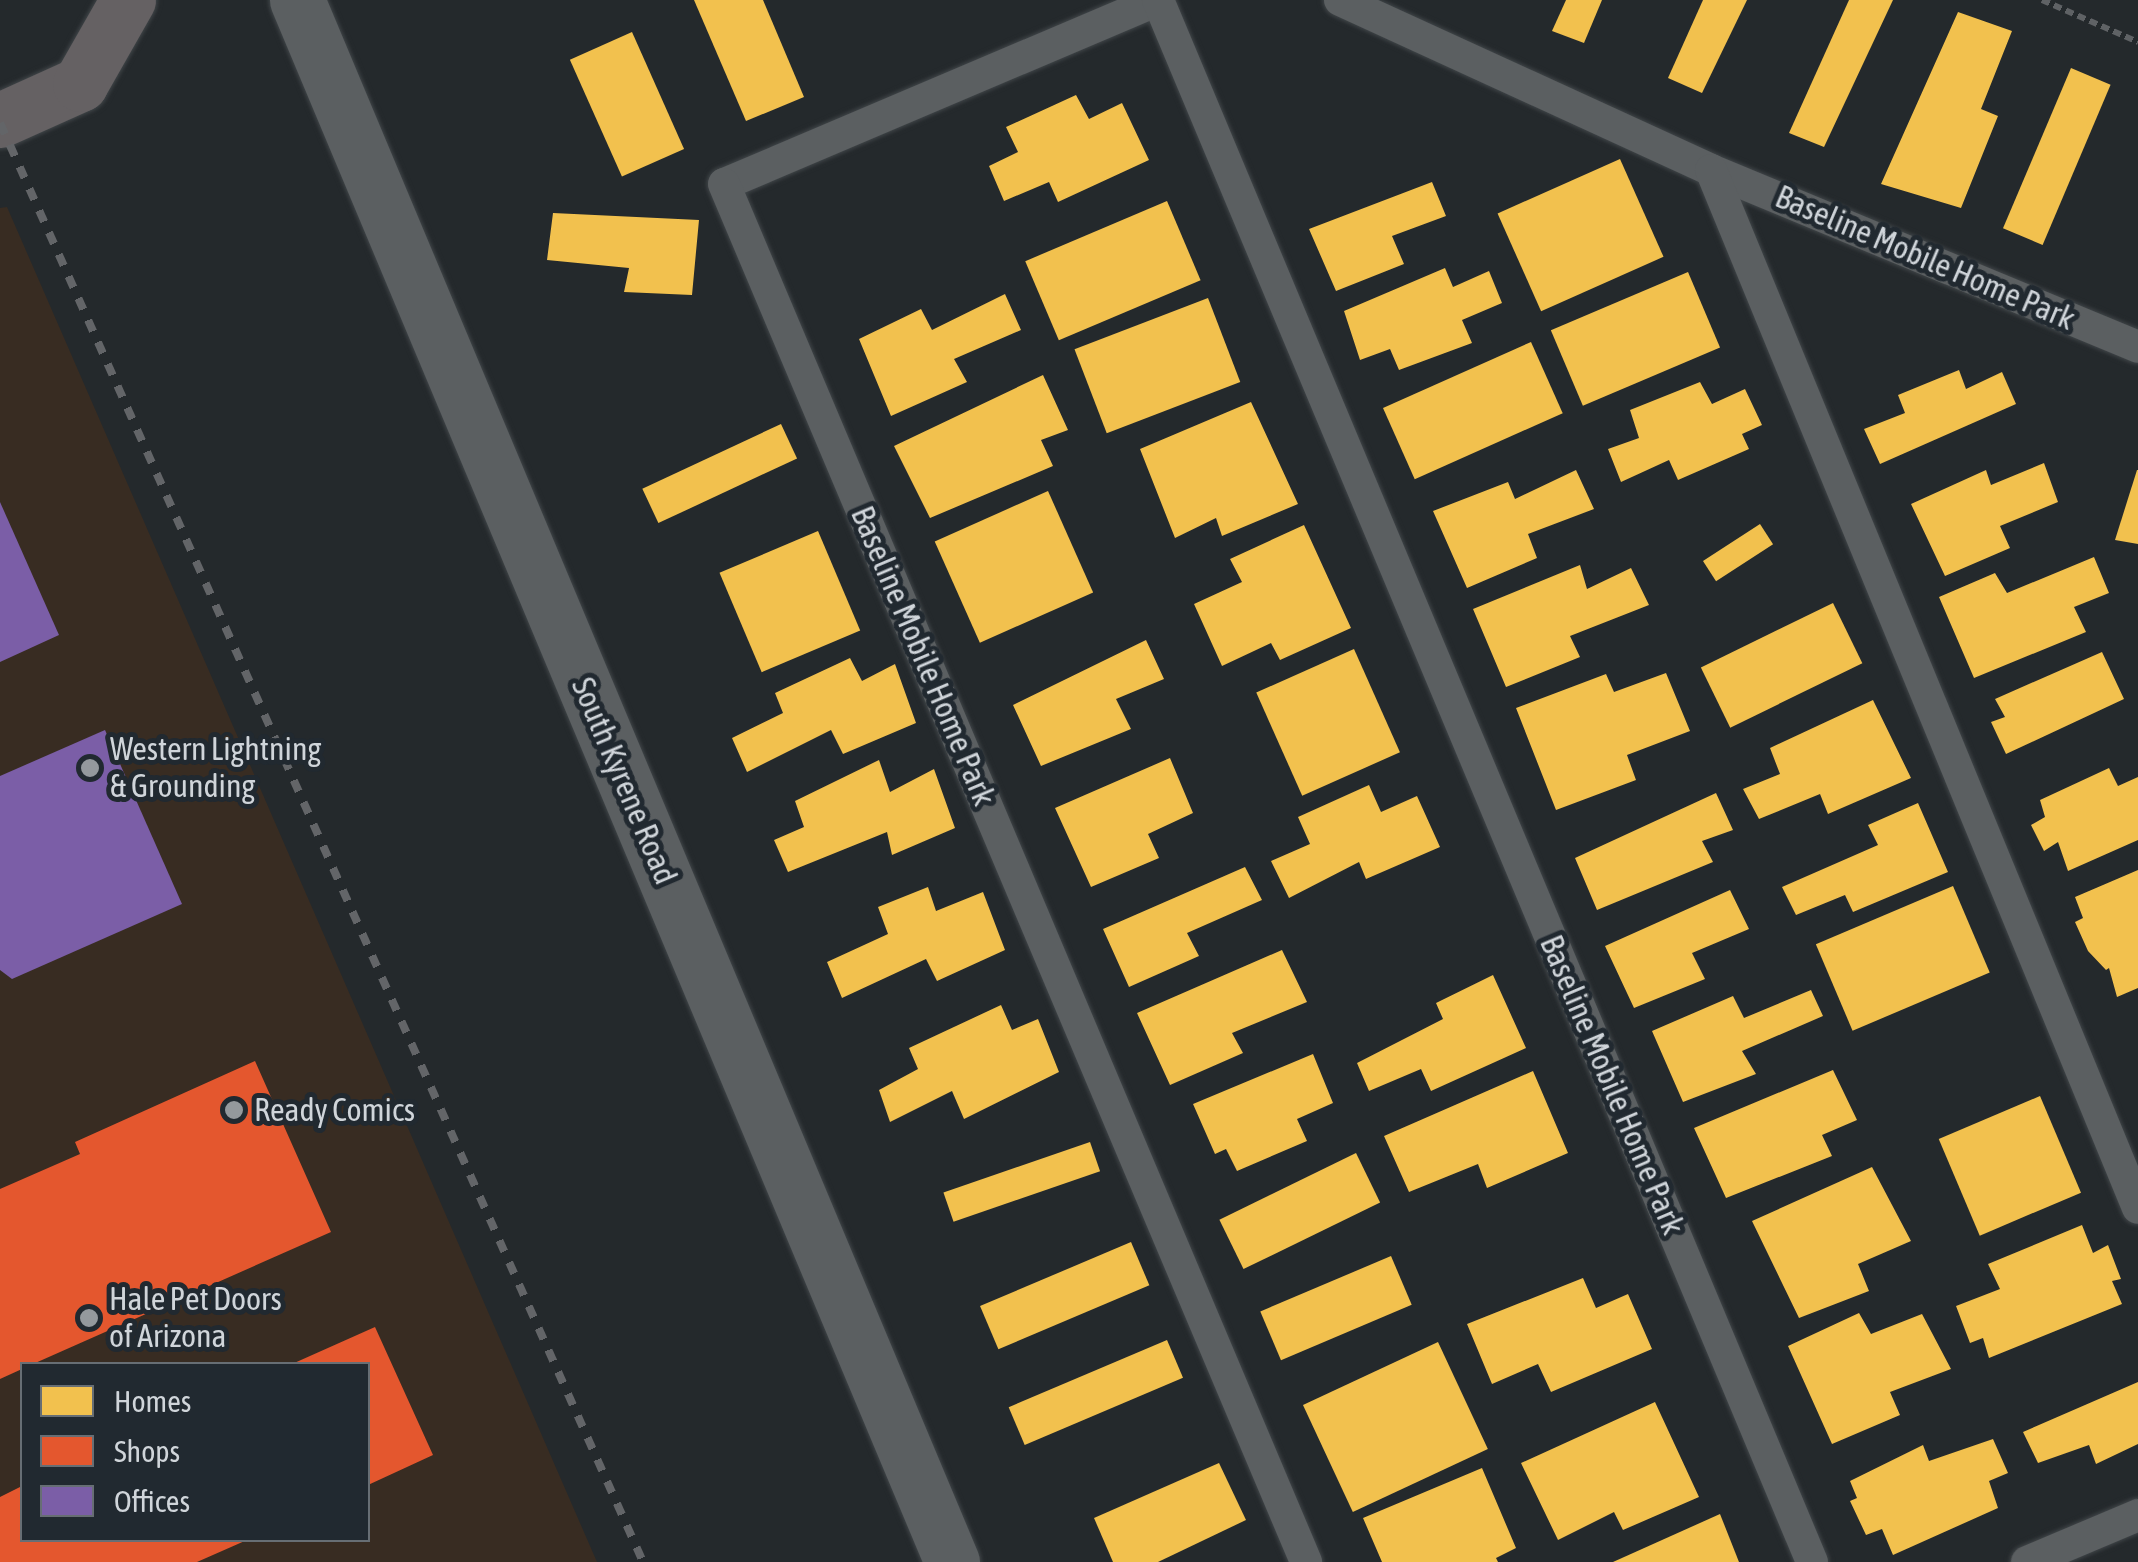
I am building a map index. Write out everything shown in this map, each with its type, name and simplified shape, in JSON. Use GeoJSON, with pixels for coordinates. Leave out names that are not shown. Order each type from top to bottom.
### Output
{"type":"FeatureCollection","features":[{"type":"Feature","properties":{"kind":"main road"},"geometry":{"type":"LineString","coordinates":[[0,120],[80,84],[128,0]]}},
{"type":"Feature","properties":{"kind":"street","name":"South Kyrene Road"},"geometry":{"type":"LineString","coordinates":[[297,0],[952,1562]]}},
{"type":"Feature","properties":{"kind":"lane","name":"Baseline Mobile Home Park"},"geometry":{"type":"LineString","coordinates":[[1306,1562],[724,184],[1158,0],[1812,1562]]}},
{"type":"Feature","properties":{"kind":"lane","name":"Baseline Mobile Home Park"},"geometry":{"type":"LineString","coordinates":[[1340,0],[1711,170],[2138,347]]}},
{"type":"Feature","properties":{"kind":"lane","name":"Baseline Mobile Home Park"},"geometry":{"type":"LineString","coordinates":[[1711,170],[2138,1208]]}},
{"type":"Feature","properties":{"kind":"lane"},"geometry":{"type":"LineString","coordinates":[[2027,1562],[2138,1516]]}},
{"type":"Feature","properties":{"kind":"path"},"geometry":{"type":"LineString","coordinates":[[2042,0],[2138,42]]}},
{"type":"Feature","properties":{"kind":"shaded area"},"geometry":{"type":"Polygon","coordinates":[[[7,207],[597,1562],[0,1562],[0,208],[7,207]]]}},
{"type":"Feature","properties":{"kind":"building: Homes"},"geometry":{"type":"Polygon","coordinates":[[[694,0],[763,0],[804,97],[746,121],[694,0]]]}},
{"type":"Feature","properties":{"kind":"building: Homes"},"geometry":{"type":"Polygon","coordinates":[[[1566,0],[1602,0],[1584,43],[1552,31],[1566,0]]]}},
{"type":"Feature","properties":{"kind":"building: Homes"},"geometry":{"type":"Polygon","coordinates":[[[1703,0],[1747,0],[1702,93],[1668,78],[1703,0]]]}},
{"type":"Feature","properties":{"kind":"building: Homes"},"geometry":{"type":"Polygon","coordinates":[[[1849,0],[1893,0],[1824,147],[1789,133],[1849,0]]]}},
{"type":"Feature","properties":{"kind":"building: Homes"},"geometry":{"type":"Polygon","coordinates":[[[1958,12],[2012,31],[1981,109],[1998,116],[1961,208],[1881,184],[1958,12]]]}},
{"type":"Feature","properties":{"kind":"building: Homes"},"geometry":{"type":"Polygon","coordinates":[[[632,32],[684,149],[622,177],[570,60],[632,32]]]}},
{"type":"Feature","properties":{"kind":"building: Homes"},"geometry":{"type":"Polygon","coordinates":[[[2071,68],[2111,85],[2043,245],[2003,228],[2071,68]]]}},
{"type":"Feature","properties":{"kind":"building: Homes"},"geometry":{"type":"Polygon","coordinates":[[[1076,95],[1089,119],[1122,103],[1149,160],[1058,202],[1049,182],[1004,201],[989,166],[1018,152],[1006,127],[1076,95]]]}},
{"type":"Feature","properties":{"kind":"building: Homes"},"geometry":{"type":"Polygon","coordinates":[[[1620,159],[1664,257],[1541,311],[1498,214],[1620,159]]]}},
{"type":"Feature","properties":{"kind":"building: Homes"},"geometry":{"type":"Polygon","coordinates":[[[1432,182],[1446,216],[1392,236],[1404,264],[1336,291],[1309,229],[1432,182]]]}},
{"type":"Feature","properties":{"kind":"building: Homes"},"geometry":{"type":"Polygon","coordinates":[[[1167,201],[1201,280],[1059,340],[1025,261],[1167,201]]]}},
{"type":"Feature","properties":{"kind":"building: Homes"},"geometry":{"type":"Polygon","coordinates":[[[553,213],[699,220],[692,295],[624,292],[629,268],[547,260],[553,213]]]}},
{"type":"Feature","properties":{"kind":"building: Homes"},"geometry":{"type":"Polygon","coordinates":[[[1445,268],[1453,287],[1489,271],[1502,303],[1462,320],[1472,343],[1399,370],[1390,349],[1360,360],[1344,311],[1445,268]]]}},
{"type":"Feature","properties":{"kind":"building: Homes"},"geometry":{"type":"Polygon","coordinates":[[[1688,272],[1720,347],[1583,406],[1551,330],[1688,272]]]}},
{"type":"Feature","properties":{"kind":"building: Homes"},"geometry":{"type":"Polygon","coordinates":[[[1005,294],[1021,330],[954,359],[967,382],[891,416],[859,339],[921,309],[932,330],[1005,294]]]}},
{"type":"Feature","properties":{"kind":"building: Homes"},"geometry":{"type":"Polygon","coordinates":[[[1208,298],[1240,382],[1107,433],[1074,349],[1208,298]]]}},
{"type":"Feature","properties":{"kind":"building: Homes"},"geometry":{"type":"Polygon","coordinates":[[[1531,342],[1563,413],[1415,479],[1383,408],[1531,342]]]}},
{"type":"Feature","properties":{"kind":"building: Homes"},"geometry":{"type":"Polygon","coordinates":[[[1959,370],[1966,389],[2002,372],[2016,404],[1880,464],[1864,429],[1905,413],[1898,395],[1959,370]]]}},
{"type":"Feature","properties":{"kind":"building: Homes"},"geometry":{"type":"Polygon","coordinates":[[[1043,375],[1068,430],[1041,440],[1053,466],[930,518],[894,446],[1043,375]]]}},
{"type":"Feature","properties":{"kind":"building: Homes"},"geometry":{"type":"Polygon","coordinates":[[[1700,382],[1712,404],[1745,389],[1762,425],[1742,434],[1749,449],[1678,480],[1669,460],[1621,482],[1608,449],[1639,438],[1630,410],[1700,382]]]}},
{"type":"Feature","properties":{"kind":"building: Homes"},"geometry":{"type":"Polygon","coordinates":[[[1251,402],[1298,504],[1222,536],[1216,518],[1175,538],[1140,449],[1251,402]]]}},
{"type":"Feature","properties":{"kind":"building: Homes"},"geometry":{"type":"Polygon","coordinates":[[[781,424],[797,458],[658,523],[642,489],[781,424]]]}},
{"type":"Feature","properties":{"kind":"building: Homes"},"geometry":{"type":"Polygon","coordinates":[[[2044,463],[2058,502],[2000,526],[2010,548],[1945,576],[1911,504],[1986,470],[1991,485],[2044,463]]]}},
{"type":"Feature","properties":{"kind":"building: Homes"},"geometry":{"type":"Polygon","coordinates":[[[1576,470],[1594,509],[1528,534],[1537,558],[1467,588],[1433,511],[1508,482],[1515,499],[1576,470]]]}},
{"type":"Feature","properties":{"kind":"building: Homes"},"geometry":{"type":"Polygon","coordinates":[[[2138,470],[2138,544],[2115,540],[2138,470]]]}},
{"type":"Feature","properties":{"kind":"building: Homes"},"geometry":{"type":"Polygon","coordinates":[[[1048,491],[1093,592],[980,643],[935,541],[1048,491]]]}},
{"type":"Feature","properties":{"kind":"building: Homes"},"geometry":{"type":"Polygon","coordinates":[[[1760,524],[1773,544],[1716,581],[1703,561],[1760,524]]]}},
{"type":"Feature","properties":{"kind":"building: Homes"},"geometry":{"type":"Polygon","coordinates":[[[1304,525],[1351,628],[1280,660],[1271,643],[1222,666],[1194,604],[1242,582],[1230,559],[1304,525]]]}},
{"type":"Feature","properties":{"kind":"building: Homes"},"geometry":{"type":"Polygon","coordinates":[[[818,531],[860,630],[762,672],[720,573],[818,531]]]}},
{"type":"Feature","properties":{"kind":"building: Homes"},"geometry":{"type":"Polygon","coordinates":[[[2094,557],[2109,593],[2074,607],[2086,632],[1974,678],[1939,597],[1995,573],[2007,593],[2094,557]]]}},
{"type":"Feature","properties":{"kind":"building: Homes"},"geometry":{"type":"Polygon","coordinates":[[[1580,565],[1587,589],[1631,568],[1649,605],[1570,636],[1580,657],[1506,687],[1473,609],[1580,565]]]}},
{"type":"Feature","properties":{"kind":"building: Homes"},"geometry":{"type":"Polygon","coordinates":[[[1833,603],[1862,663],[1730,728],[1701,667],[1833,603]]]}},
{"type":"Feature","properties":{"kind":"building: Homes"},"geometry":{"type":"Polygon","coordinates":[[[1146,640],[1164,679],[1116,699],[1131,729],[1041,766],[1013,705],[1146,640]]]}},
{"type":"Feature","properties":{"kind":"building: Homes"},"geometry":{"type":"Polygon","coordinates":[[[1354,649],[1400,752],[1302,796],[1256,693],[1354,649]]]}},
{"type":"Feature","properties":{"kind":"building: Homes"},"geometry":{"type":"Polygon","coordinates":[[[2102,652],[2124,699],[2006,754],[1991,722],[2005,717],[1995,699],[2102,652]]]}},
{"type":"Feature","properties":{"kind":"building: Homes"},"geometry":{"type":"Polygon","coordinates":[[[850,658],[862,681],[895,664],[916,723],[843,754],[831,730],[747,772],[732,738],[783,713],[775,693],[850,658]]]}},
{"type":"Feature","properties":{"kind":"building: Homes"},"geometry":{"type":"Polygon","coordinates":[[[1666,673],[1690,731],[1627,755],[1636,780],[1556,810],[1516,708],[1606,674],[1614,692],[1666,673]]]}},
{"type":"Feature","properties":{"kind":"building: Homes"},"geometry":{"type":"Polygon","coordinates":[[[1873,700],[1911,778],[1828,814],[1820,794],[1759,819],[1743,789],[1780,774],[1770,748],[1873,700]]]}},
{"type":"Feature","properties":{"kind":"building: Homes"},"geometry":{"type":"Polygon","coordinates":[[[1170,758],[1193,813],[1148,834],[1159,858],[1091,887],[1055,808],[1170,758]]]}},
{"type":"Feature","properties":{"kind":"building: Homes"},"geometry":{"type":"Polygon","coordinates":[[[879,760],[890,792],[934,769],[955,828],[892,855],[887,832],[788,872],[774,840],[804,827],[795,801],[879,760]]]}},
{"type":"Feature","properties":{"kind":"building: Homes"},"geometry":{"type":"Polygon","coordinates":[[[2109,768],[2118,786],[2138,777],[2138,840],[2068,871],[2058,842],[2044,851],[2031,825],[2045,817],[2040,800],[2109,768]]]}},
{"type":"Feature","properties":{"kind":"building: Homes"},"geometry":{"type":"Polygon","coordinates":[[[1369,785],[1381,812],[1417,796],[1440,847],[1366,879],[1359,862],[1289,898],[1271,861],[1310,844],[1298,817],[1369,785]]]}},
{"type":"Feature","properties":{"kind":"building: Homes"},"geometry":{"type":"Polygon","coordinates":[[[1716,793],[1733,830],[1702,841],[1713,862],[1597,910],[1575,858],[1716,793]]]}},
{"type":"Feature","properties":{"kind":"building: Homes"},"geometry":{"type":"Polygon","coordinates":[[[1918,803],[1948,872],[1853,912],[1845,895],[1796,915],[1782,887],[1878,845],[1868,825],[1918,803]]]}},
{"type":"Feature","properties":{"kind":"building: Homes"},"geometry":{"type":"Polygon","coordinates":[[[1245,867],[1262,900],[1187,933],[1199,956],[1129,987],[1103,929],[1245,867]]]}},
{"type":"Feature","properties":{"kind":"building: Homes"},"geometry":{"type":"Polygon","coordinates":[[[2138,870],[2138,988],[2117,997],[2109,968],[2106,970],[2088,951],[2075,922],[2083,918],[2075,897],[2138,870]]]}},
{"type":"Feature","properties":{"kind":"building: Homes"},"geometry":{"type":"Polygon","coordinates":[[[1953,886],[1990,973],[1853,1031],[1816,944],[1953,886]]]}},
{"type":"Feature","properties":{"kind":"building: Homes"},"geometry":{"type":"Polygon","coordinates":[[[928,887],[936,911],[983,892],[1005,950],[937,981],[926,959],[842,998],[827,962],[888,934],[878,907],[928,887]]]}},
{"type":"Feature","properties":{"kind":"building: Homes"},"geometry":{"type":"Polygon","coordinates":[[[1730,890],[1749,929],[1692,953],[1705,979],[1634,1008],[1605,946],[1730,890]]]}},
{"type":"Feature","properties":{"kind":"building: Homes"},"geometry":{"type":"Polygon","coordinates":[[[1282,950],[1307,1002],[1232,1033],[1243,1053],[1170,1085],[1137,1013],[1282,950]]]}},
{"type":"Feature","properties":{"kind":"building: Homes"},"geometry":{"type":"Polygon","coordinates":[[[1493,975],[1526,1048],[1431,1091],[1421,1069],[1369,1091],[1357,1063],[1443,1019],[1436,1003],[1493,975]]]}},
{"type":"Feature","properties":{"kind":"building: Homes"},"geometry":{"type":"Polygon","coordinates":[[[1811,990],[1823,1016],[1742,1051],[1756,1074],[1683,1102],[1652,1031],[1733,996],[1744,1018],[1811,990]]]}},
{"type":"Feature","properties":{"kind":"building: Homes"},"geometry":{"type":"Polygon","coordinates":[[[1001,1005],[1012,1030],[1038,1019],[1059,1072],[964,1119],[952,1091],[890,1122],[879,1090],[918,1069],[909,1048],[1001,1005]]]}},
{"type":"Feature","properties":{"kind":"building: Homes"},"geometry":{"type":"Polygon","coordinates":[[[1313,1054],[1333,1103],[1297,1119],[1307,1141],[1237,1171],[1226,1149],[1215,1154],[1193,1104],[1313,1054]]]}},
{"type":"Feature","properties":{"kind":"building: Homes"},"geometry":{"type":"Polygon","coordinates":[[[1833,1070],[1857,1120],[1822,1135],[1832,1156],[1726,1198],[1694,1128],[1833,1070]]]}},
{"type":"Feature","properties":{"kind":"building: Homes"},"geometry":{"type":"Polygon","coordinates":[[[1533,1071],[1568,1153],[1487,1188],[1478,1164],[1409,1192],[1384,1136],[1533,1071]]]}},
{"type":"Feature","properties":{"kind":"building: Homes"},"geometry":{"type":"Polygon","coordinates":[[[2040,1096],[2081,1193],[1980,1236],[1939,1139],[2040,1096]]]}},
{"type":"Feature","properties":{"kind":"building: Homes"},"geometry":{"type":"Polygon","coordinates":[[[1090,1142],[1100,1171],[954,1222],[943,1192],[1090,1142]]]}},
{"type":"Feature","properties":{"kind":"building: Homes"},"geometry":{"type":"Polygon","coordinates":[[[1356,1153],[1380,1202],[1243,1269],[1219,1220],[1356,1153]]]}},
{"type":"Feature","properties":{"kind":"building: Homes"},"geometry":{"type":"Polygon","coordinates":[[[1872,1167],[1911,1241],[1858,1264],[1869,1291],[1799,1318],[1752,1221],[1872,1167]]]}},
{"type":"Feature","properties":{"kind":"building: Homes"},"geometry":{"type":"Polygon","coordinates":[[[2082,1225],[2093,1253],[2108,1245],[2121,1279],[2112,1281],[2122,1304],[1989,1358],[1983,1338],[1970,1343],[1956,1306],[2000,1289],[1988,1264],[2082,1225]]]}},
{"type":"Feature","properties":{"kind":"building: Homes"},"geometry":{"type":"Polygon","coordinates":[[[1131,1242],[1149,1285],[998,1349],[980,1306],[1131,1242]]]}},
{"type":"Feature","properties":{"kind":"building: Homes"},"geometry":{"type":"Polygon","coordinates":[[[1391,1256],[1412,1305],[1281,1360],[1260,1311],[1391,1256]]]}},
{"type":"Feature","properties":{"kind":"building: Homes"},"geometry":{"type":"Polygon","coordinates":[[[1583,1278],[1596,1308],[1628,1294],[1652,1349],[1551,1392],[1538,1364],[1492,1384],[1467,1324],[1583,1278]]]}},
{"type":"Feature","properties":{"kind":"building: Homes"},"geometry":{"type":"Polygon","coordinates":[[[1859,1313],[1871,1334],[1922,1314],[1951,1369],[1890,1392],[1900,1415],[1832,1444],[1788,1346],[1859,1313]]]}},
{"type":"Feature","properties":{"kind":"building: Homes"},"geometry":{"type":"Polygon","coordinates":[[[1167,1340],[1183,1378],[1025,1445],[1009,1407],[1167,1340]]]}},
{"type":"Feature","properties":{"kind":"building: Homes"},"geometry":{"type":"Polygon","coordinates":[[[1438,1342],[1488,1449],[1353,1512],[1303,1405],[1438,1342]]]}},
{"type":"Feature","properties":{"kind":"building: Homes"},"geometry":{"type":"Polygon","coordinates":[[[2138,1382],[2138,1444],[2096,1464],[2089,1445],[2038,1463],[2023,1432],[2138,1382]]]}},
{"type":"Feature","properties":{"kind":"building: Homes"},"geometry":{"type":"Polygon","coordinates":[[[1655,1402],[1699,1497],[1623,1530],[1614,1512],[1558,1540],[1521,1463],[1655,1402]]]}},
{"type":"Feature","properties":{"kind":"building: Homes"},"geometry":{"type":"Polygon","coordinates":[[[1993,1439],[2008,1473],[1989,1481],[1998,1508],[1893,1555],[1882,1529],[1866,1535],[1850,1501],[1857,1498],[1850,1481],[1923,1445],[1929,1461],[1993,1439]]]}},
{"type":"Feature","properties":{"kind":"building: Homes"},"geometry":{"type":"Polygon","coordinates":[[[1219,1463],[1246,1520],[1158,1562],[1113,1562],[1094,1518],[1219,1463]]]}},
{"type":"Feature","properties":{"kind":"building: Homes"},"geometry":{"type":"Polygon","coordinates":[[[1482,1468],[1516,1548],[1496,1558],[1498,1562],[1382,1562],[1363,1518],[1482,1468]]]}},
{"type":"Feature","properties":{"kind":"building: Homes"},"geometry":{"type":"Polygon","coordinates":[[[1720,1514],[1739,1562],[1613,1562],[1720,1514]]]}},
{"type":"Feature","properties":{"kind":"building: Shops"},"geometry":{"type":"Polygon","coordinates":[[[255,1061],[331,1232],[38,1362],[20,1362],[20,1370],[0,1379],[0,1189],[80,1154],[75,1142],[255,1061]]]}},
{"type":"Feature","properties":{"kind":"building: Shops"},"geometry":{"type":"Polygon","coordinates":[[[375,1327],[433,1455],[370,1484],[370,1362],[296,1362],[375,1327]]]}},
{"type":"Feature","properties":{"kind":"building: Shops"},"geometry":{"type":"Polygon","coordinates":[[[20,1487],[20,1542],[242,1542],[197,1562],[0,1562],[0,1497],[20,1487]]]}},
{"type":"Feature","properties":{"kind":"building: Offices"},"geometry":{"type":"Polygon","coordinates":[[[0,502],[59,635],[0,662],[0,502]]]}},
{"type":"Feature","properties":{"kind":"building: Offices"},"geometry":{"type":"Polygon","coordinates":[[[105,730],[182,904],[12,979],[0,970],[0,776],[105,730]]]}},
{"type":"Feature","properties":{"kind":"railway"},"geometry":{"type":"LineString","coordinates":[[0,123],[643,1562]]}},
{"type":"Feature","properties":{"kind":"place","name":"Western Lightning & Grounding"},"geometry":{"type":"Point","coordinates":[90,768]}},
{"type":"Feature","properties":{"kind":"place","name":"Ready Comics"},"geometry":{"type":"Point","coordinates":[234,1110]}},
{"type":"Feature","properties":{"kind":"place","name":"Hale Pet Doors of Arizona"},"geometry":{"type":"Point","coordinates":[89,1318]}}]}
